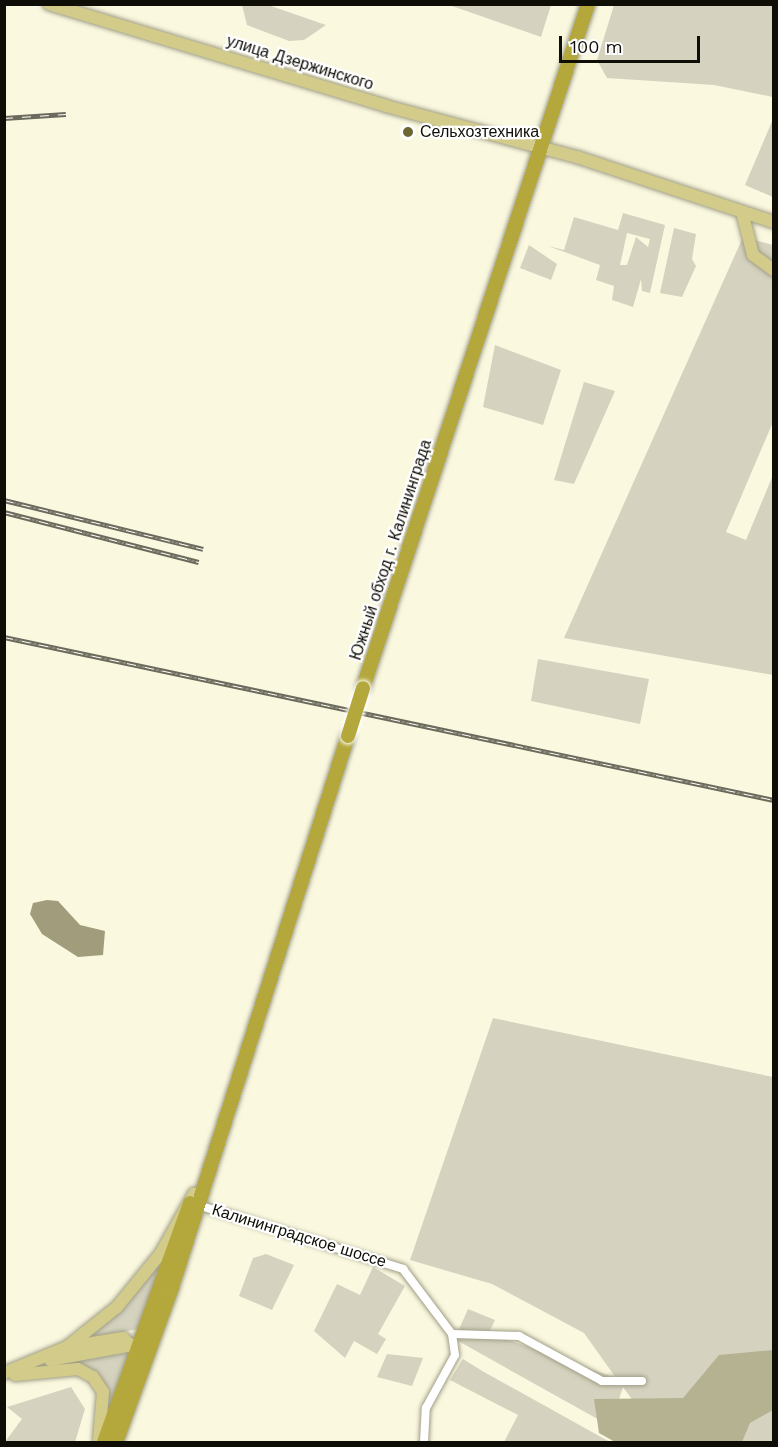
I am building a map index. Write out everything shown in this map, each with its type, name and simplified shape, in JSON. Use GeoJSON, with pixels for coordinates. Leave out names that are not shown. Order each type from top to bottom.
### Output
{"type":"FeatureCollection","features":[{"type":"Feature","properties":{"kind":"highway","name":"Южный обход г. Калининграда"},"geometry":{"type":"LineString","coordinates":[[116,1443],[153,1339],[196,1199],[230,1107],[363,688],[588,4]]}},
{"type":"Feature","properties":{"kind":"highway"},"geometry":{"type":"LineString","coordinates":[[104,1443],[134,1348],[196,1199]]}},
{"type":"Feature","properties":{"kind":"main road","name":"улица Дзержинского"},"geometry":{"type":"LineString","coordinates":[[49,4],[542,148],[774,222]]}},
{"type":"Feature","properties":{"kind":"main road"},"geometry":{"type":"LineString","coordinates":[[742,212],[753,255],[774,270]]}},
{"type":"Feature","properties":{"kind":"main road"},"geometry":{"type":"LineString","coordinates":[[67,1347],[117,1307],[161,1253],[196,1199]]}},
{"type":"Feature","properties":{"kind":"main road"},"geometry":{"type":"LineString","coordinates":[[4,1375],[67,1347],[123,1338],[134,1348],[138,1380]]}},
{"type":"Feature","properties":{"kind":"main road"},"geometry":{"type":"LineString","coordinates":[[26,1365],[134,1348],[153,1339]]}},
{"type":"Feature","properties":{"kind":"main road"},"geometry":{"type":"LineString","coordinates":[[4,1375],[52,1369],[78,1369],[93,1377],[103,1392],[105,1408],[99,1443]]}},
{"type":"Feature","properties":{"kind":"street","name":"Калининградское шоссе"},"geometry":{"type":"LineString","coordinates":[[196,1199],[403,1269],[452,1334]]}},
{"type":"Feature","properties":{"kind":"street"},"geometry":{"type":"LineString","coordinates":[[424,1443],[426,1408],[455,1355],[452,1334],[519,1336],[602,1381],[642,1382]]}},
{"type":"Feature","properties":{"kind":"shaded area"},"geometry":{"type":"Polygon","coordinates":[[[242,5],[268,5],[326,25],[304,40],[289,41],[247,25],[242,5]]]}},
{"type":"Feature","properties":{"kind":"shaded area"},"geometry":{"type":"Polygon","coordinates":[[[381,5],[551,5],[541,37],[452,6],[381,5]]]}},
{"type":"Feature","properties":{"kind":"shaded area"},"geometry":{"type":"Polygon","coordinates":[[[614,5],[773,5],[773,97],[714,85],[607,78],[597,60],[614,5]]]}},
{"type":"Feature","properties":{"kind":"shaded area"},"geometry":{"type":"Polygon","coordinates":[[[773,119],[773,197],[745,185],[773,119]]]}},
{"type":"Feature","properties":{"kind":"shaded area"},"geometry":{"type":"Polygon","coordinates":[[[623,213],[665,225],[650,293],[642,291],[641,279],[633,307],[612,300],[614,286],[596,280],[600,265],[548,246],[564,250],[574,217],[618,230],[623,213]],[[627,233],[620,265],[627,265],[636,237],[648,247],[650,239],[627,233]]]}},
{"type":"Feature","properties":{"kind":"shaded area"},"geometry":{"type":"Polygon","coordinates":[[[674,228],[696,234],[692,259],[696,266],[682,297],[660,293],[674,228]]]}},
{"type":"Feature","properties":{"kind":"shaded area"},"geometry":{"type":"Polygon","coordinates":[[[743,237],[773,245],[773,422],[726,532],[746,540],[773,475],[773,675],[564,638],[743,237]]]}},
{"type":"Feature","properties":{"kind":"shaded area"},"geometry":{"type":"Polygon","coordinates":[[[529,245],[557,264],[551,280],[520,268],[529,245]]]}},
{"type":"Feature","properties":{"kind":"shaded area"},"geometry":{"type":"Polygon","coordinates":[[[495,345],[561,370],[543,425],[483,407],[495,345]]]}},
{"type":"Feature","properties":{"kind":"shaded area"},"geometry":{"type":"Polygon","coordinates":[[[584,382],[615,391],[574,484],[554,480],[584,382]]]}},
{"type":"Feature","properties":{"kind":"shaded area"},"geometry":{"type":"Polygon","coordinates":[[[538,659],[649,679],[640,724],[531,701],[538,659]]]}},
{"type":"Feature","properties":{"kind":"shaded area"},"geometry":{"type":"Polygon","coordinates":[[[47,900],[58,901],[80,925],[105,931],[103,955],[78,957],[42,934],[30,914],[33,903],[47,900]]]}},
{"type":"Feature","properties":{"kind":"shaded area"},"geometry":{"type":"Polygon","coordinates":[[[493,1018],[773,1077],[773,1356],[646,1419],[623,1387],[610,1426],[460,1342],[456,1336],[468,1309],[495,1320],[489,1333],[616,1378],[584,1333],[492,1284],[410,1260],[493,1018]]]}},
{"type":"Feature","properties":{"kind":"shaded area"},"geometry":{"type":"Polygon","coordinates":[[[168,1248],[138,1329],[80,1340],[168,1248]]]}},
{"type":"Feature","properties":{"kind":"shaded area"},"geometry":{"type":"Polygon","coordinates":[[[266,1254],[294,1265],[272,1310],[239,1296],[253,1258],[266,1254]]]}},
{"type":"Feature","properties":{"kind":"shaded area"},"geometry":{"type":"Polygon","coordinates":[[[373,1267],[405,1286],[378,1334],[386,1339],[377,1354],[354,1341],[345,1358],[314,1331],[337,1284],[360,1295],[373,1267]]]}},
{"type":"Feature","properties":{"kind":"shaded area"},"geometry":{"type":"Polygon","coordinates":[[[773,1350],[773,1410],[750,1423],[742,1442],[615,1442],[599,1433],[594,1399],[683,1398],[719,1355],[773,1350]]]}},
{"type":"Feature","properties":{"kind":"shaded area"},"geometry":{"type":"Polygon","coordinates":[[[129,1353],[111,1405],[107,1390],[88,1369],[67,1360],[129,1353]]]}},
{"type":"Feature","properties":{"kind":"shaded area"},"geometry":{"type":"Polygon","coordinates":[[[387,1354],[423,1358],[412,1386],[377,1377],[387,1354]]]}},
{"type":"Feature","properties":{"kind":"shaded area"},"geometry":{"type":"Polygon","coordinates":[[[463,1359],[610,1442],[504,1442],[518,1415],[450,1380],[463,1359]]]}},
{"type":"Feature","properties":{"kind":"shaded area"},"geometry":{"type":"Polygon","coordinates":[[[773,1378],[773,1442],[652,1442],[773,1378]]]}},
{"type":"Feature","properties":{"kind":"shaded area"},"geometry":{"type":"Polygon","coordinates":[[[71,1387],[85,1409],[75,1442],[5,1442],[22,1419],[7,1407],[71,1387]]]}},
{"type":"Feature","properties":{"kind":"railway"},"geometry":{"type":"LineString","coordinates":[[4,118],[66,114]]}},
{"type":"Feature","properties":{"kind":"railway"},"geometry":{"type":"LineString","coordinates":[[4,500],[203,549]]}},
{"type":"Feature","properties":{"kind":"railway"},"geometry":{"type":"LineString","coordinates":[[4,512],[199,562]]}},
{"type":"Feature","properties":{"kind":"railway"},"geometry":{"type":"LineString","coordinates":[[4,637],[774,800]]}},
{"type":"Feature","properties":{"kind":"place","name":"Сельхозтехника"},"geometry":{"type":"Point","coordinates":[408,132]}}]}
